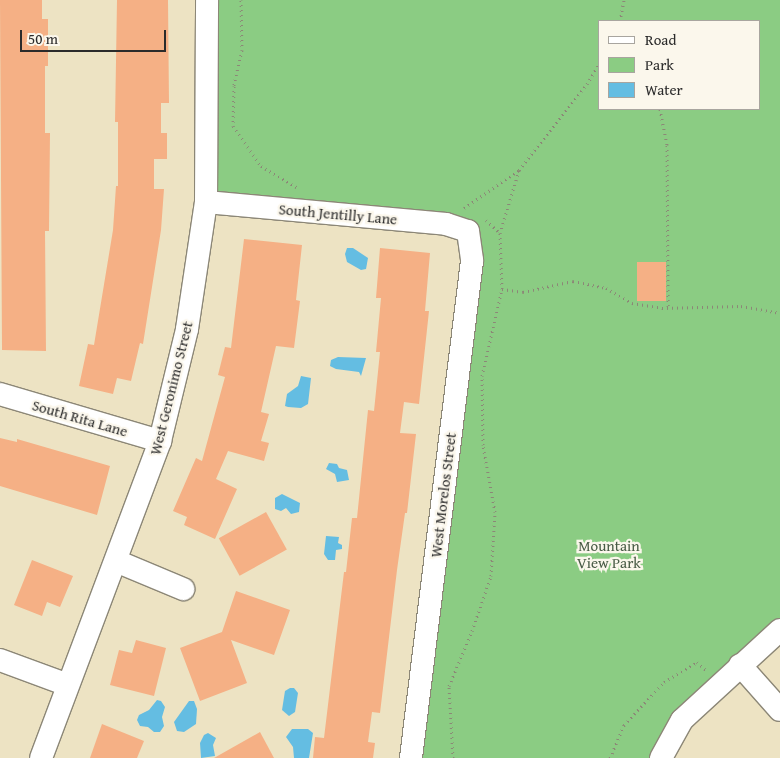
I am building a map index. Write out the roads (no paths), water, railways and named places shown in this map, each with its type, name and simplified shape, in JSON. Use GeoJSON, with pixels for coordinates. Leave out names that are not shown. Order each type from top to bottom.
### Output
{"type":"FeatureCollection","features":[{"type":"Feature","properties":{"kind":"street","name":"West Geronimo Street"},"geometry":{"type":"LineString","coordinates":[[41,758],[160,441],[186,329],[206,202],[207,0]]}},
{"type":"Feature","properties":{"kind":"street","name":"South Jentilly Lane"},"geometry":{"type":"LineString","coordinates":[[206,202],[451,215],[473,219]]}},
{"type":"Feature","properties":{"kind":"street","name":"West Morelos Street"},"geometry":{"type":"LineString","coordinates":[[410,758],[472,261],[473,219]]}},
{"type":"Feature","properties":{"kind":"street","name":"South Rita Lane"},"geometry":{"type":"LineString","coordinates":[[0,394],[160,441]]}},
{"type":"Feature","properties":{"kind":"street"},"geometry":{"type":"LineString","coordinates":[[116,561],[183,588]]}},
{"type":"Feature","properties":{"kind":"street"},"geometry":{"type":"LineString","coordinates":[[661,758],[682,720],[780,630]]}},
{"type":"Feature","properties":{"kind":"street"},"geometry":{"type":"LineString","coordinates":[[0,660],[68,685]]}},
{"type":"Feature","properties":{"kind":"street"},"geometry":{"type":"LineString","coordinates":[[740,665],[780,710]]}},
{"type":"Feature","properties":{"kind":"water"},"geometry":{"type":"Polygon","coordinates":[[[347,248],[353,248],[368,258],[366,269],[361,270],[347,262],[345,254],[347,248]]]}},
{"type":"Feature","properties":{"kind":"water"},"geometry":{"type":"Polygon","coordinates":[[[338,357],[366,358],[361,376],[359,372],[336,369],[330,366],[331,360],[338,357]]]}},
{"type":"Feature","properties":{"kind":"water"},"geometry":{"type":"Polygon","coordinates":[[[301,376],[311,378],[308,404],[301,408],[285,406],[287,394],[298,386],[301,376]]]}},
{"type":"Feature","properties":{"kind":"water"},"geometry":{"type":"Polygon","coordinates":[[[329,463],[337,464],[339,468],[347,470],[349,480],[337,482],[335,474],[326,469],[329,463]]]}},
{"type":"Feature","properties":{"kind":"water"},"geometry":{"type":"Polygon","coordinates":[[[282,494],[300,503],[299,512],[291,514],[286,508],[281,511],[275,509],[275,498],[282,494]]]}},
{"type":"Feature","properties":{"kind":"water"},"geometry":{"type":"Polygon","coordinates":[[[326,536],[339,537],[338,543],[342,545],[342,549],[336,550],[335,560],[328,560],[324,554],[326,536]]]}},
{"type":"Feature","properties":{"kind":"water"},"geometry":{"type":"Polygon","coordinates":[[[294,688],[298,693],[295,712],[289,716],[282,710],[285,691],[294,688]]]}},
{"type":"Feature","properties":{"kind":"water"},"geometry":{"type":"Polygon","coordinates":[[[157,700],[161,701],[165,707],[162,717],[164,726],[160,732],[154,732],[148,727],[140,726],[137,720],[139,715],[149,710],[157,700]]]}},
{"type":"Feature","properties":{"kind":"water"},"geometry":{"type":"Polygon","coordinates":[[[189,701],[194,701],[197,709],[196,724],[184,732],[177,731],[174,722],[189,701]]]}},
{"type":"Feature","properties":{"kind":"water"},"geometry":{"type":"Polygon","coordinates":[[[292,729],[308,729],[313,733],[309,758],[294,758],[293,747],[286,737],[292,729]]]}},
{"type":"Feature","properties":{"kind":"water"},"geometry":{"type":"Polygon","coordinates":[[[208,733],[216,738],[213,745],[215,756],[201,758],[200,743],[204,735],[208,733]]]}},
{"type":"Feature","properties":{"kind":"park label","name":"Mountain View Park"},"geometry":{"type":"Point","coordinates":[609,554]}}]}
